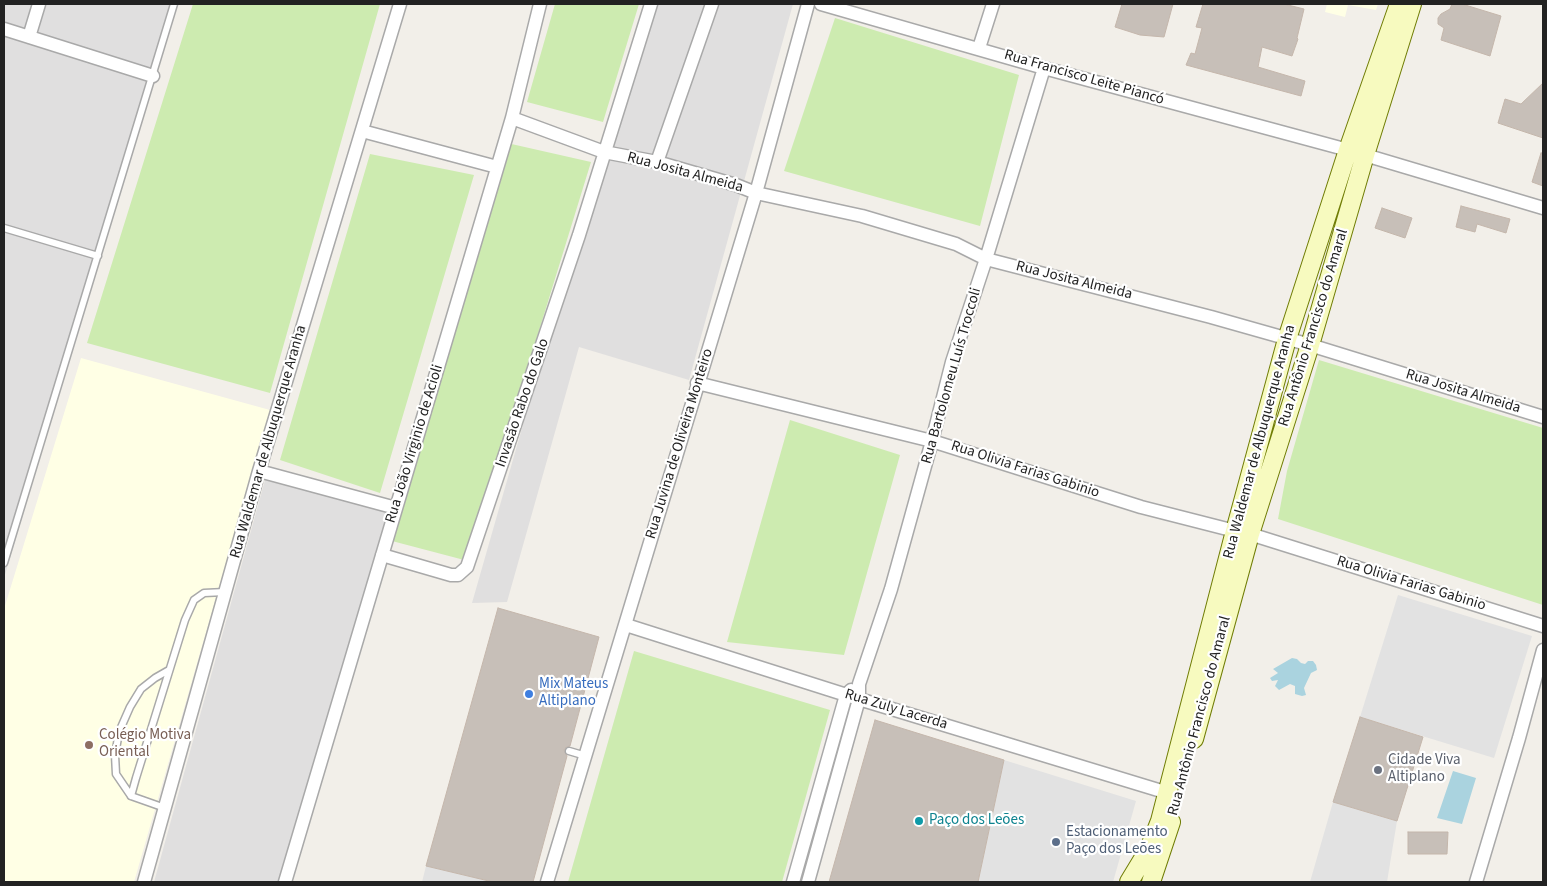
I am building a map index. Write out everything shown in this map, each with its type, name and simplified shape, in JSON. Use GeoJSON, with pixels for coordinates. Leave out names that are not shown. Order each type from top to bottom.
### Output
{"type":"FeatureCollection","features":[{"type":"Feature","properties":{"kind":"street"},"geometry":{"type":"LineString","coordinates":[[29,37],[39,4]]}},
{"type":"Feature","properties":{"kind":"street","name":"Rua Waldemar de Albuquerque Aranha"},"geometry":{"type":"LineString","coordinates":[[144,882],[259,471],[400,4]]}},
{"type":"Feature","properties":{"kind":"street","name":"Rua João Virginio de Acioli"},"geometry":{"type":"LineString","coordinates":[[284,882],[498,167],[540,4]]}},
{"type":"Feature","properties":{"kind":"street","name":"Invasão Rabo do Galo"},"geometry":{"type":"LineString","coordinates":[[382,555],[451,575],[458,575],[467,567],[579,235],[651,4]]}},
{"type":"Feature","properties":{"kind":"street"},"geometry":{"type":"LineString","coordinates":[[657,162],[712,4]]}},
{"type":"Feature","properties":{"kind":"street","name":"Rua Juvina de Oliveira Monteiro"},"geometry":{"type":"LineString","coordinates":[[547,882],[626,625],[697,382],[756,193],[808,4]]}},
{"type":"Feature","properties":{"kind":"street","name":"Rua Francisco Leite Piancó"},"geometry":{"type":"LineString","coordinates":[[821,4],[980,48],[1044,68],[1348,150]]}},
{"type":"Feature","properties":{"kind":"street"},"geometry":{"type":"LineString","coordinates":[[980,48],[992,4]]}},
{"type":"Feature","properties":{"kind":"street","name":"Rua Waldemar de Albuquerque Aranha"},"geometry":{"type":"LineString","coordinates":[[1129,882],[1149,849],[1160,821],[1242,532],[1287,339],[1348,150],[1399,4]]}},
{"type":"Feature","properties":{"kind":"street","name":"Rua Antônio Francisco do Amaral"},"geometry":{"type":"LineString","coordinates":[[1151,882],[1171,821],[1242,532],[1310,345],[1365,155],[1412,4]]}},
{"type":"Feature","properties":{"kind":"street"},"geometry":{"type":"LineString","coordinates":[[4,29],[153,76]]}},
{"type":"Feature","properties":{"kind":"street","name":"Rua Bartolomeu Luís Troccoli"},"geometry":{"type":"LineString","coordinates":[[808,882],[860,699],[859,684],[891,588],[952,362],[986,259],[1044,68]]}},
{"type":"Feature","properties":{"kind":"street","name":"Rua Josita Almeida"},"geometry":{"type":"LineString","coordinates":[[512,118],[604,152],[657,162],[736,185],[756,193],[862,216],[956,244],[986,259],[1211,317],[1310,345],[1543,417]]}},
{"type":"Feature","properties":{"kind":"street"},"geometry":{"type":"LineString","coordinates":[[362,131],[498,167]]}},
{"type":"Feature","properties":{"kind":"street"},"geometry":{"type":"LineString","coordinates":[[1365,155],[1543,208]]}},
{"type":"Feature","properties":{"kind":"street","name":"Rua Olivia Farias Gabinio"},"geometry":{"type":"LineString","coordinates":[[697,382],[932,440],[1141,507],[1242,532],[1543,626]]}},
{"type":"Feature","properties":{"kind":"street"},"geometry":{"type":"LineString","coordinates":[[259,471],[396,508]]}},
{"type":"Feature","properties":{"kind":"street","name":"Rua Zuly Lacerda"},"geometry":{"type":"LineString","coordinates":[[626,625],[846,695],[1168,793]]}},
{"type":"Feature","properties":{"kind":"street"},"geometry":{"type":"LineString","coordinates":[[1476,882],[1543,650]]}},
{"type":"Feature","properties":{"kind":"street"},"geometry":{"type":"LineString","coordinates":[[793,882],[846,695],[859,684]]}},
{"type":"Feature","properties":{"kind":"lane"},"geometry":{"type":"LineString","coordinates":[[4,563],[174,4]]}},
{"type":"Feature","properties":{"kind":"lane"},"geometry":{"type":"LineString","coordinates":[[4,228],[98,256]]}},
{"type":"Feature","properties":{"kind":"lane"},"geometry":{"type":"LineString","coordinates":[[131,796],[185,620],[194,600],[204,593],[225,592]]}},
{"type":"Feature","properties":{"kind":"lane"},"geometry":{"type":"LineString","coordinates":[[165,808],[131,796],[116,774],[115,755],[119,732],[130,707],[141,690],[155,678],[170,670]]}},
{"type":"Feature","properties":{"kind":"lane"},"geometry":{"type":"LineString","coordinates":[[569,751],[586,756]]}},
{"type":"Feature","properties":{"kind":"shaded area"},"geometry":{"type":"Polygon","coordinates":[[[4,4],[176,4],[4,578],[4,4]]]}},
{"type":"Feature","properties":{"kind":"shaded area"},"geometry":{"type":"Polygon","coordinates":[[[646,4],[793,4],[689,380],[579,347],[507,602],[472,603],[625,68],[646,4]]]}},
{"type":"Feature","properties":{"kind":"shaded area"},"geometry":{"type":"Polygon","coordinates":[[[1327,4],[1378,4],[1376,10],[1348,5],[1345,17],[1325,12],[1327,4]]]}},
{"type":"Feature","properties":{"kind":"shaded area","name":"Colégio Motiva Oriental"},"geometry":{"type":"Polygon","coordinates":[[[81,358],[270,410],[134,882],[4,882],[4,609],[81,358]]]}},
{"type":"Feature","properties":{"kind":"shaded area"},"geometry":{"type":"Polygon","coordinates":[[[265,480],[394,514],[279,882],[154,882],[265,480]]]}},
{"type":"Feature","properties":{"kind":"shaded area"},"geometry":{"type":"Polygon","coordinates":[[[1398,595],[1532,636],[1494,758],[1360,717],[1398,595]]]}},
{"type":"Feature","properties":{"kind":"shaded area","name":"Estacionamento Paço dos Leões"},"geometry":{"type":"Polygon","coordinates":[[[1004,760],[1136,801],[1113,882],[978,882],[1004,760]]]}},
{"type":"Feature","properties":{"kind":"shaded area"},"geometry":{"type":"Polygon","coordinates":[[[1333,802],[1397,821],[1387,882],[1310,882],[1333,802]]]}},
{"type":"Feature","properties":{"kind":"shaded area"},"geometry":{"type":"Polygon","coordinates":[[[426,866],[493,882],[422,882],[426,866]]]}},
{"type":"Feature","properties":{"kind":"green space"},"geometry":{"type":"Polygon","coordinates":[[[193,4],[380,4],[270,393],[87,343],[193,4]]]}},
{"type":"Feature","properties":{"kind":"green space"},"geometry":{"type":"Polygon","coordinates":[[[555,4],[639,4],[603,122],[527,102],[555,4]]]}},
{"type":"Feature","properties":{"kind":"green space"},"geometry":{"type":"Polygon","coordinates":[[[835,18],[1019,75],[980,226],[784,171],[835,18]]]}},
{"type":"Feature","properties":{"kind":"green space"},"geometry":{"type":"Polygon","coordinates":[[[507,143],[591,162],[468,561],[392,541],[507,143]]]}},
{"type":"Feature","properties":{"kind":"green space"},"geometry":{"type":"Polygon","coordinates":[[[370,154],[474,175],[380,493],[280,460],[370,154]]]}},
{"type":"Feature","properties":{"kind":"green space"},"geometry":{"type":"Polygon","coordinates":[[[1319,360],[1543,428],[1543,605],[1278,519],[1287,471],[1319,360]]]}},
{"type":"Feature","properties":{"kind":"green space"},"geometry":{"type":"Polygon","coordinates":[[[790,420],[900,455],[844,655],[727,642],[790,420]]]}},
{"type":"Feature","properties":{"kind":"green space"},"geometry":{"type":"Polygon","coordinates":[[[634,651],[830,710],[782,882],[568,882],[634,651]]]}},
{"type":"Feature","properties":{"kind":"water"},"geometry":{"type":"Polygon","coordinates":[[[1292,658],[1305,664],[1308,661],[1313,661],[1316,665],[1317,670],[1311,673],[1304,688],[1306,695],[1295,694],[1295,686],[1290,684],[1279,690],[1275,686],[1278,680],[1272,681],[1270,678],[1278,673],[1273,669],[1292,658]]]}},
{"type":"Feature","properties":{"kind":"water"},"geometry":{"type":"Polygon","coordinates":[[[1453,771],[1476,778],[1462,824],[1437,818],[1453,771]]]}},
{"type":"Feature","properties":{"kind":"building"},"geometry":{"type":"Polygon","coordinates":[[[1122,4],[1173,4],[1164,37],[1140,35],[1115,27],[1122,4]]]}},
{"type":"Feature","properties":{"kind":"building"},"geometry":{"type":"Polygon","coordinates":[[[1203,4],[1284,4],[1304,9],[1298,39],[1292,56],[1262,47],[1258,67],[1305,81],[1301,96],[1186,65],[1191,53],[1195,54],[1202,28],[1196,27],[1203,4]]]}},
{"type":"Feature","properties":{"kind":"building"},"geometry":{"type":"Polygon","coordinates":[[[1452,4],[1462,4],[1501,16],[1490,56],[1441,40],[1444,28],[1438,24],[1438,18],[1450,9],[1452,4]]]}},
{"type":"Feature","properties":{"kind":"building"},"geometry":{"type":"Polygon","coordinates":[[[1543,83],[1543,138],[1498,123],[1505,99],[1521,104],[1543,83]]]}},
{"type":"Feature","properties":{"kind":"building"},"geometry":{"type":"Polygon","coordinates":[[[1541,153],[1543,153],[1543,186],[1532,182],[1541,153]]]}},
{"type":"Feature","properties":{"kind":"building"},"geometry":{"type":"Polygon","coordinates":[[[1461,206],[1510,219],[1506,233],[1477,224],[1475,232],[1456,227],[1461,206]]]}},
{"type":"Feature","properties":{"kind":"building"},"geometry":{"type":"Polygon","coordinates":[[[1382,208],[1412,218],[1405,238],[1375,228],[1382,208]]]}},
{"type":"Feature","properties":{"kind":"building","name":"Mix Mateus Altiplano"},"geometry":{"type":"Polygon","coordinates":[[[498,608],[599,637],[570,746],[564,750],[567,756],[533,882],[493,882],[426,866],[498,608]]]}},
{"type":"Feature","properties":{"kind":"building","name":"Cidade Viva Altiplano"},"geometry":{"type":"Polygon","coordinates":[[[1360,717],[1423,737],[1397,821],[1333,802],[1360,717]]]}},
{"type":"Feature","properties":{"kind":"building","name":"Paço dos Leões"},"geometry":{"type":"Polygon","coordinates":[[[875,720],[1004,760],[978,882],[829,882],[875,720]]]}},
{"type":"Feature","properties":{"kind":"building"},"geometry":{"type":"Polygon","coordinates":[[[1408,832],[1448,832],[1447,854],[1408,854],[1408,832]]]}},
{"type":"Feature","properties":{"kind":"place","name":"Mix Mateus Altiplano"},"geometry":{"type":"Point","coordinates":[529,694]}},
{"type":"Feature","properties":{"kind":"place","name":"Colégio Motiva Oriental"},"geometry":{"type":"Point","coordinates":[89,745]}},
{"type":"Feature","properties":{"kind":"place","name":"Cidade Viva Altiplano"},"geometry":{"type":"Point","coordinates":[1378,770]}},
{"type":"Feature","properties":{"kind":"place","name":"Paço dos Leões"},"geometry":{"type":"Point","coordinates":[919,821]}},
{"type":"Feature","properties":{"kind":"place","name":"Estacionamento Paço dos Leões"},"geometry":{"type":"Point","coordinates":[1056,842]}}]}
